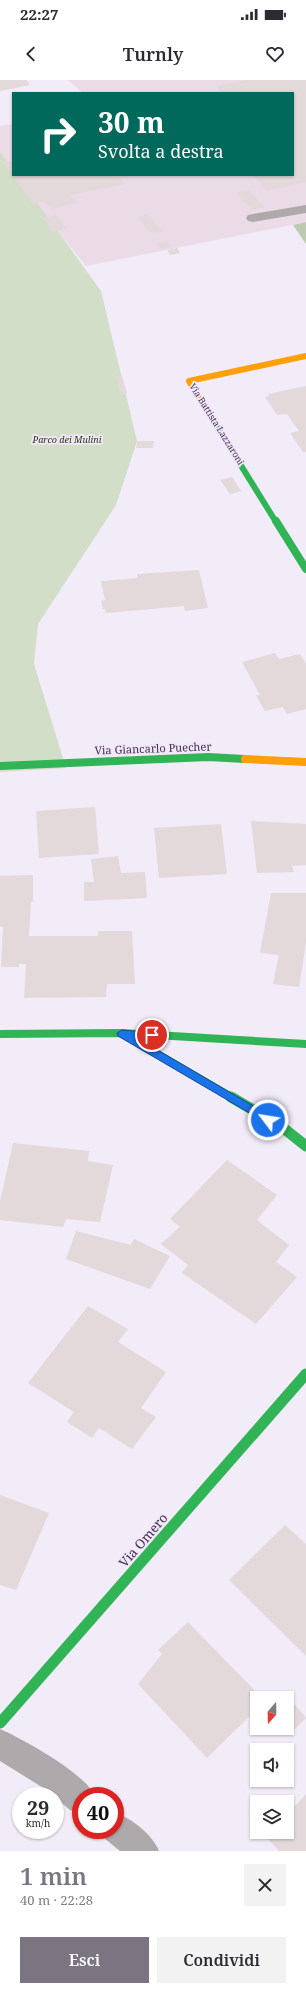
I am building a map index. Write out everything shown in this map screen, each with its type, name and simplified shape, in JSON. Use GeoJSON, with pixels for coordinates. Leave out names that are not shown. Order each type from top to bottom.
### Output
{"type":"FeatureCollection","features":[{"type":"Feature","properties":{"kind":"street"},"geometry":{"type":"LineString","coordinates":[[253,218],[306,209]]}},
{"type":"Feature","properties":{"kind":"street","name":"Via Battista Lazzaroni"},"geometry":{"type":"LineString","coordinates":[[306,356],[190,381],[306,569]]}},
{"type":"Feature","properties":{"kind":"street","name":"Via Giancarlo Puecher"},"geometry":{"type":"LineString","coordinates":[[0,766],[208,757],[306,762]]}},
{"type":"Feature","properties":{"kind":"street"},"geometry":{"type":"LineString","coordinates":[[122,1033],[282,1127],[306,1146]]}},
{"type":"Feature","properties":{"kind":"street"},"geometry":{"type":"LineString","coordinates":[[0,1034],[122,1033],[306,1044]]}},
{"type":"Feature","properties":{"kind":"street","name":"Via Omero"},"geometry":{"type":"LineString","coordinates":[[0,1723],[306,1374]]}},
{"type":"Feature","properties":{"kind":"street"},"geometry":{"type":"LineString","coordinates":[[0,1744],[56,1778],[72,1791]]}},
{"type":"Feature","properties":{"kind":"street"},"geometry":{"type":"LineString","coordinates":[[124,1834],[144,1851]]}},
{"type":"Feature","properties":{"kind":"shaded area"},"geometry":{"type":"Polygon","coordinates":[[[68,80],[306,80],[306,222],[86,266],[12,176],[294,176],[294,92],[82,92],[68,80]]]}},
{"type":"Feature","properties":{"kind":"shaded area"},"geometry":{"type":"Polygon","coordinates":[[[12,124],[12,176],[0,161],[0,126],[12,124]]]}},
{"type":"Feature","properties":{"kind":"green space","name":"Parco dei Mulini"},"geometry":{"type":"Polygon","coordinates":[[[0,152],[12,169],[12,176],[18,176],[101,291],[137,441],[116,505],[38,624],[34,664],[66,768],[0,772],[0,152]]]}},
{"type":"Feature","properties":{"kind":"green space"},"geometry":{"type":"Polygon","coordinates":[[[306,222],[306,244],[293,225],[306,222]]]}},
{"type":"Feature","properties":{"kind":"building"},"geometry":{"type":"Polygon","coordinates":[[[0,80],[26,80],[30,85],[0,91],[0,80]]]}},
{"type":"Feature","properties":{"kind":"building"},"geometry":{"type":"Polygon","coordinates":[[[247,80],[306,80],[306,182],[267,191],[254,176],[294,176],[294,92],[221,92],[217,86],[247,80]]]}},
{"type":"Feature","properties":{"kind":"building"},"geometry":{"type":"Polygon","coordinates":[[[12,161],[12,175],[3,162],[12,161]]]}},
{"type":"Feature","properties":{"kind":"building"},"geometry":{"type":"Polygon","coordinates":[[[13,176],[119,176],[125,184],[70,195],[77,203],[51,209],[44,201],[33,204],[13,176]]]}},
{"type":"Feature","properties":{"kind":"building"},"geometry":{"type":"Polygon","coordinates":[[[249,190],[264,207],[252,210],[236,193],[249,190]]]}},
{"type":"Feature","properties":{"kind":"building"},"geometry":{"type":"Polygon","coordinates":[[[148,214],[163,232],[151,233],[137,217],[148,214]]]}},
{"type":"Feature","properties":{"kind":"building"},"geometry":{"type":"Polygon","coordinates":[[[57,215],[66,228],[52,232],[43,218],[57,215]]]}},
{"type":"Feature","properties":{"kind":"building"},"geometry":{"type":"Polygon","coordinates":[[[167,241],[171,247],[160,249],[156,243],[167,241]]]}},
{"type":"Feature","properties":{"kind":"building"},"geometry":{"type":"Polygon","coordinates":[[[177,248],[180,253],[170,255],[167,250],[177,248]]]}},
{"type":"Feature","properties":{"kind":"building"},"geometry":{"type":"Polygon","coordinates":[[[116,376],[122,376],[127,393],[121,394],[116,376]]]}},
{"type":"Feature","properties":{"kind":"building"},"geometry":{"type":"Polygon","coordinates":[[[306,386],[306,452],[303,452],[290,433],[299,431],[287,414],[277,415],[265,397],[269,396],[268,394],[306,386]]]}},
{"type":"Feature","properties":{"kind":"building"},"geometry":{"type":"Polygon","coordinates":[[[137,441],[154,441],[153,448],[136,448],[137,441]]]}},
{"type":"Feature","properties":{"kind":"building"},"geometry":{"type":"Polygon","coordinates":[[[232,477],[241,491],[230,494],[220,480],[232,477]]]}},
{"type":"Feature","properties":{"kind":"building"},"geometry":{"type":"Polygon","coordinates":[[[199,570],[208,608],[185,611],[184,606],[106,613],[105,609],[103,609],[101,601],[105,600],[101,581],[137,578],[137,574],[199,570]]]}},
{"type":"Feature","properties":{"kind":"building"},"geometry":{"type":"Polygon","coordinates":[[[275,653],[279,659],[300,654],[306,664],[306,709],[287,714],[283,707],[265,711],[256,695],[260,695],[242,662],[275,653]]]}},
{"type":"Feature","properties":{"kind":"building"},"geometry":{"type":"Polygon","coordinates":[[[95,807],[99,854],[39,858],[36,811],[95,807]]]}},
{"type":"Feature","properties":{"kind":"building"},"geometry":{"type":"Polygon","coordinates":[[[251,821],[306,824],[306,865],[292,866],[294,872],[257,873],[251,821]]]}},
{"type":"Feature","properties":{"kind":"building"},"geometry":{"type":"Polygon","coordinates":[[[221,824],[227,874],[159,878],[154,828],[221,824]]]}},
{"type":"Feature","properties":{"kind":"building"},"geometry":{"type":"Polygon","coordinates":[[[118,856],[121,873],[145,872],[147,898],[84,901],[84,882],[94,882],[91,859],[118,856]]]}},
{"type":"Feature","properties":{"kind":"building"},"geometry":{"type":"Polygon","coordinates":[[[33,875],[33,902],[31,902],[29,936],[98,936],[98,931],[132,931],[135,984],[107,984],[106,997],[24,998],[26,964],[19,964],[19,967],[1,967],[3,927],[0,927],[0,876],[33,875]]]}},
{"type":"Feature","properties":{"kind":"building"},"geometry":{"type":"Polygon","coordinates":[[[271,893],[306,893],[306,943],[299,987],[273,984],[279,955],[260,953],[271,893]]]}},
{"type":"Feature","properties":{"kind":"building"},"geometry":{"type":"Polygon","coordinates":[[[13,1143],[89,1151],[88,1161],[113,1165],[100,1222],[66,1219],[63,1227],[0,1220],[0,1202],[13,1143]]]}},
{"type":"Feature","properties":{"kind":"building"},"geometry":{"type":"Polygon","coordinates":[[[227,1160],[277,1195],[257,1220],[289,1245],[276,1262],[297,1277],[256,1324],[182,1273],[188,1265],[161,1244],[180,1227],[170,1219],[227,1160]]]}},
{"type":"Feature","properties":{"kind":"building"},"geometry":{"type":"Polygon","coordinates":[[[76,1231],[131,1245],[134,1239],[170,1256],[150,1289],[66,1259],[76,1231]]]}},
{"type":"Feature","properties":{"kind":"building"},"geometry":{"type":"Polygon","coordinates":[[[88,1306],[128,1329],[118,1342],[166,1372],[141,1408],[156,1417],[132,1449],[99,1428],[92,1438],[67,1422],[74,1412],[28,1383],[88,1306]]]}},
{"type":"Feature","properties":{"kind":"building"},"geometry":{"type":"Polygon","coordinates":[[[0,1495],[49,1513],[16,1590],[0,1585],[0,1495]]]}},
{"type":"Feature","properties":{"kind":"building"},"geometry":{"type":"Polygon","coordinates":[[[285,1525],[306,1544],[306,1656],[229,1580],[285,1525]]]}},
{"type":"Feature","properties":{"kind":"building"},"geometry":{"type":"Polygon","coordinates":[[[188,1622],[255,1691],[250,1691],[250,1716],[207,1758],[138,1684],[162,1654],[158,1650],[188,1622]]]}},
{"type":"Feature","properties":{"kind":"building"},"geometry":{"type":"Polygon","coordinates":[[[294,1703],[306,1718],[294,1730],[294,1703]]]}},
{"type":"Feature","properties":{"kind":"building"},"geometry":{"type":"Polygon","coordinates":[[[306,1794],[306,1851],[279,1851],[268,1839],[294,1839],[294,1807],[306,1794]]]}},
{"type":"Feature","properties":{"kind":"traffic: fast"},"geometry":{"type":"LineString","coordinates":[[201,401],[306,569]]}},
{"type":"Feature","properties":{"kind":"traffic: fast"},"geometry":{"type":"LineString","coordinates":[[0,766],[208,757],[245,759]]}},
{"type":"Feature","properties":{"kind":"traffic: fast"},"geometry":{"type":"LineString","coordinates":[[0,1034],[122,1033],[306,1044]]}},
{"type":"Feature","properties":{"kind":"traffic: fast"},"geometry":{"type":"LineString","coordinates":[[125,1035],[282,1127],[306,1146]]}},
{"type":"Feature","properties":{"kind":"traffic: fast"},"geometry":{"type":"LineString","coordinates":[[0,1723],[306,1374]]}},
{"type":"Feature","properties":{"kind":"traffic: slow"},"geometry":{"type":"LineString","coordinates":[[201,401],[189,381],[306,356]]}},
{"type":"Feature","properties":{"kind":"traffic: slow"},"geometry":{"type":"LineString","coordinates":[[245,759],[306,762]]}},
{"type":"Feature","properties":{"kind":"route"},"geometry":{"type":"LineString","coordinates":[[152,1035],[122,1033],[268,1120]]}}]}
